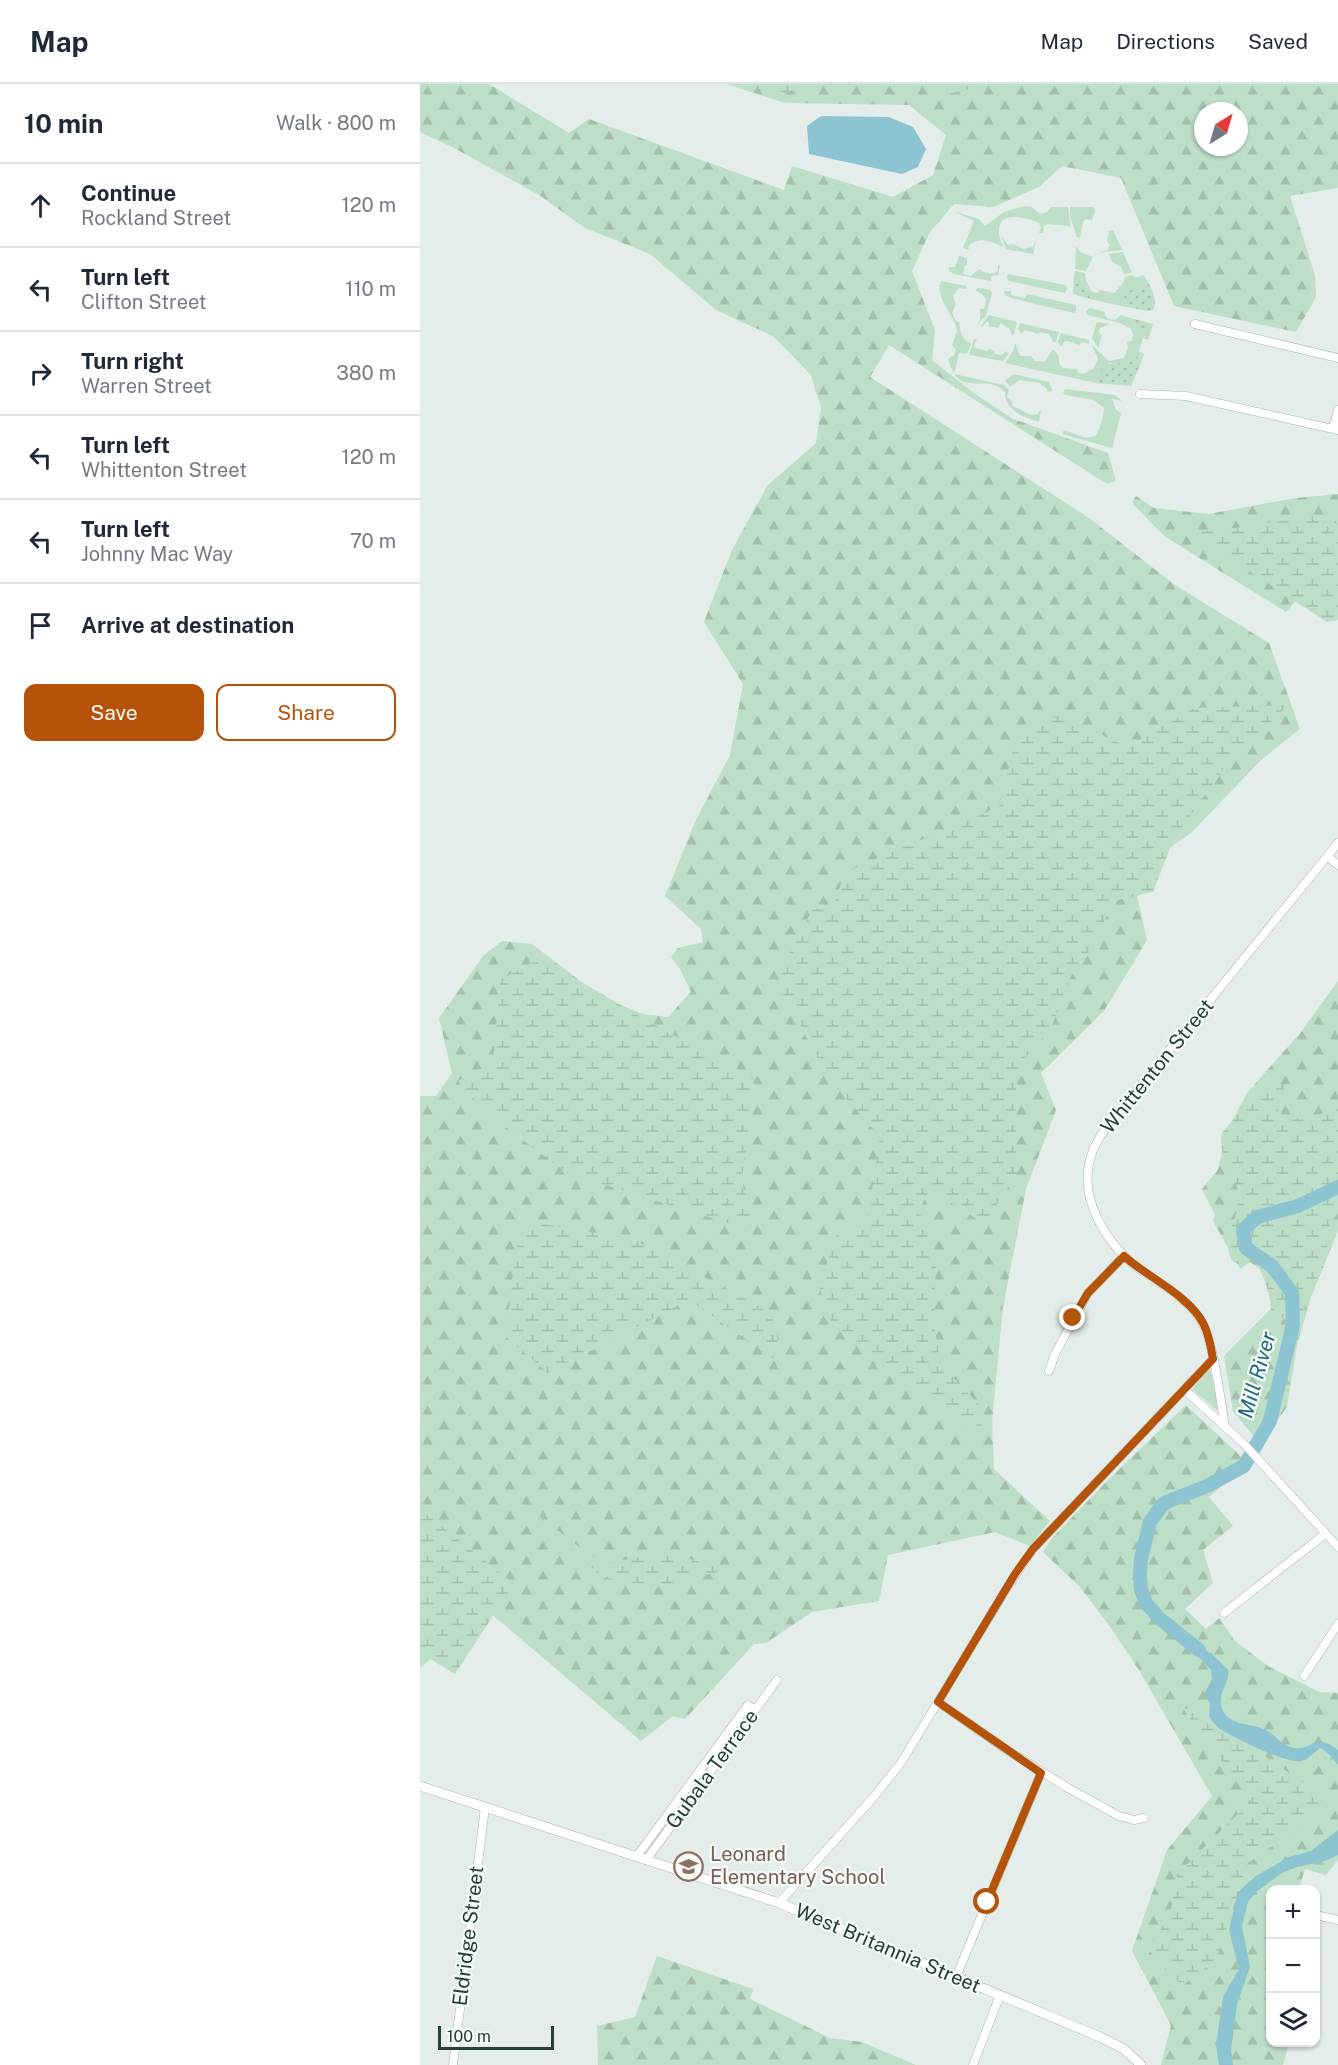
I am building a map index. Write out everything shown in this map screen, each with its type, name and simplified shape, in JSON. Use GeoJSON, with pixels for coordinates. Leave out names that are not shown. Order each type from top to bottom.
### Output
{"type":"FeatureCollection","features":[{"type":"Feature","properties":{"kind":"street"},"geometry":{"type":"LineString","coordinates":[[1195,324],[1338,358]]}},
{"type":"Feature","properties":{"kind":"street"},"geometry":{"type":"LineString","coordinates":[[1140,394],[1193,397],[1336,429],[1338,410]]}},
{"type":"Feature","properties":{"kind":"street","name":"Whittenton Street"},"geometry":{"type":"LineString","coordinates":[[1225,1426],[1206,1330],[1197,1314],[1124,1256],[1106,1233],[1090,1197],[1088,1169],[1096,1143],[1109,1124],[1338,843]]}},
{"type":"Feature","properties":{"kind":"street"},"geometry":{"type":"LineString","coordinates":[[1327,856],[1338,865]]}},
{"type":"Feature","properties":{"kind":"street"},"geometry":{"type":"LineString","coordinates":[[1049,1371],[1055,1354],[1088,1293],[1124,1256]]}},
{"type":"Feature","properties":{"kind":"street"},"geometry":{"type":"LineString","coordinates":[[779,1903],[891,1776],[911,1747],[1015,1574],[1033,1549],[1213,1359]]}},
{"type":"Feature","properties":{"kind":"street"},"geometry":{"type":"LineString","coordinates":[[1185,1390],[1245,1444],[1338,1547]]}},
{"type":"Feature","properties":{"kind":"street"},"geometry":{"type":"LineString","coordinates":[[1224,1613],[1325,1534]]}},
{"type":"Feature","properties":{"kind":"street"},"geometry":{"type":"LineString","coordinates":[[1304,1676],[1338,1624]]}},
{"type":"Feature","properties":{"kind":"street","name":"Gubala Terrace"},"geometry":{"type":"LineString","coordinates":[[642,1857],[777,1680]]}},
{"type":"Feature","properties":{"kind":"street"},"geometry":{"type":"LineString","coordinates":[[938,1702],[1041,1773],[1114,1814],[1130,1819],[1144,1818]]}},
{"type":"Feature","properties":{"kind":"street","name":"Gubala Terrace"},"geometry":{"type":"LineString","coordinates":[[642,1857],[748,1705],[755,1710]]}},
{"type":"Feature","properties":{"kind":"street"},"geometry":{"type":"LineString","coordinates":[[956,1977],[1041,1773]]}},
{"type":"Feature","properties":{"kind":"street","name":"West Britannia Street"},"geometry":{"type":"LineString","coordinates":[[420,1786],[779,1903],[1116,2044],[1141,2065]]}},
{"type":"Feature","properties":{"kind":"street","name":"Eldridge Street"},"geometry":{"type":"LineString","coordinates":[[453,2065],[484,1807]]}},
{"type":"Feature","properties":{"kind":"street"},"geometry":{"type":"LineString","coordinates":[[1320,1916],[1338,1920]]}},
{"type":"Feature","properties":{"kind":"street"},"geometry":{"type":"LineString","coordinates":[[973,2065],[1000,1995]]}},
{"type":"Feature","properties":{"kind":"green space"},"geometry":{"type":"Polygon","coordinates":[[[420,84],[489,84],[569,133],[589,119],[784,190],[792,166],[893,197],[933,175],[946,135],[909,105],[785,103],[726,84],[1338,84],[1338,188],[1290,196],[1315,276],[1316,297],[1296,332],[1174,306],[1121,178],[1062,166],[1039,187],[993,207],[954,204],[930,232],[912,271],[935,330],[932,360],[975,394],[1013,419],[1108,453],[1116,481],[1107,484],[889,345],[870,377],[1089,518],[1175,585],[1269,643],[1300,729],[1261,760],[1191,833],[1132,874],[1147,940],[1104,1011],[1041,1073],[1056,1110],[1026,1189],[1003,1307],[992,1421],[994,1469],[1050,1521],[1030,1546],[995,1532],[888,1555],[879,1601],[812,1612],[766,1643],[754,1644],[685,1719],[673,1716],[641,1741],[488,1611],[420,1668],[420,1096],[436,1096],[452,1073],[439,1018],[484,955],[502,941],[532,944],[601,997],[643,1014],[668,1017],[691,992],[680,969],[671,957],[678,948],[703,942],[701,929],[665,896],[695,822],[730,755],[743,684],[704,622],[732,550],[767,486],[816,443],[821,408],[811,375],[773,336],[716,310],[650,254],[585,228],[539,195],[420,132],[420,84]]]}},
{"type":"Feature","properties":{"kind":"green space"},"geometry":{"type":"Polygon","coordinates":[[[744,84],[811,84],[781,95],[744,84]]]}},
{"type":"Feature","properties":{"kind":"green space"},"geometry":{"type":"Polygon","coordinates":[[[940,84],[990,84],[944,95],[946,87],[940,84]]]}},
{"type":"Feature","properties":{"kind":"green space"},"geometry":{"type":"Polygon","coordinates":[[[1024,206],[1032,207],[1040,214],[1047,212],[1051,207],[1068,207],[1071,226],[1047,224],[1044,226],[1043,233],[1039,233],[1041,228],[1039,223],[1020,217],[1007,218],[1000,226],[999,233],[1004,248],[991,241],[981,240],[972,243],[968,247],[969,250],[963,248],[974,221],[953,211],[979,219],[985,226],[1004,212],[1024,206]]]}},
{"type":"Feature","properties":{"kind":"green space"},"geometry":{"type":"Polygon","coordinates":[[[1070,207],[1094,207],[1092,220],[1083,221],[1080,237],[1077,238],[1070,216],[1070,207]]]}},
{"type":"Feature","properties":{"kind":"green space"},"geometry":{"type":"Polygon","coordinates":[[[1113,230],[1122,250],[1097,253],[1107,250],[1110,245],[1107,241],[1108,231],[1113,230]]]}},
{"type":"Feature","properties":{"kind":"green space"},"geometry":{"type":"Polygon","coordinates":[[[1002,237],[1008,245],[1013,244],[1024,249],[1033,247],[1036,240],[1033,254],[1006,249],[1002,237]]]}},
{"type":"Feature","properties":{"kind":"green space"},"geometry":{"type":"Polygon","coordinates":[[[1076,246],[1080,252],[1093,257],[1086,271],[1075,269],[1076,246]]]}},
{"type":"Feature","properties":{"kind":"green space"},"geometry":{"type":"Polygon","coordinates":[[[1123,252],[1132,273],[1124,274],[1109,254],[1123,252]]]}},
{"type":"Feature","properties":{"kind":"green space"},"geometry":{"type":"Polygon","coordinates":[[[959,256],[967,258],[963,274],[971,276],[979,269],[993,274],[998,271],[998,265],[1000,265],[998,275],[991,276],[991,281],[954,274],[949,271],[949,267],[955,267],[959,256]]]}},
{"type":"Feature","properties":{"kind":"green space"},"geometry":{"type":"Polygon","coordinates":[[[1075,271],[1085,273],[1086,281],[1092,292],[1097,293],[1100,290],[1114,293],[1125,277],[1133,275],[1134,278],[1144,275],[1148,282],[1127,293],[1121,306],[1090,299],[1088,288],[1084,281],[1074,276],[1075,271]]]}},
{"type":"Feature","properties":{"kind":"green space"},"geometry":{"type":"Polygon","coordinates":[[[1008,274],[1066,285],[1067,289],[1065,293],[1009,281],[1008,274]]]}},
{"type":"Feature","properties":{"kind":"green space"},"geometry":{"type":"Polygon","coordinates":[[[1074,276],[1086,284],[1090,292],[1090,299],[1073,294],[1074,276]]]}},
{"type":"Feature","properties":{"kind":"green space"},"geometry":{"type":"Polygon","coordinates":[[[941,281],[966,286],[966,289],[959,288],[953,296],[956,304],[952,313],[955,320],[960,323],[962,335],[971,344],[967,354],[959,353],[954,373],[948,359],[954,355],[956,350],[952,345],[957,331],[942,300],[941,281]]]}},
{"type":"Feature","properties":{"kind":"green space"},"geometry":{"type":"Polygon","coordinates":[[[1148,282],[1155,299],[1153,310],[1121,306],[1127,293],[1148,282]]]}},
{"type":"Feature","properties":{"kind":"green space"},"geometry":{"type":"Polygon","coordinates":[[[977,288],[991,290],[992,293],[986,316],[977,324],[980,320],[980,309],[984,309],[986,299],[976,291],[977,288]]]}},
{"type":"Feature","properties":{"kind":"green space"},"geometry":{"type":"Polygon","coordinates":[[[1004,291],[1011,291],[1011,295],[1025,298],[1027,294],[1076,305],[1076,310],[1074,313],[1011,298],[1005,295],[1004,291]]]}},
{"type":"Feature","properties":{"kind":"green space"},"geometry":{"type":"Polygon","coordinates":[[[1090,308],[1105,312],[1108,319],[1115,320],[1121,315],[1127,317],[1132,324],[1151,331],[1148,340],[1143,338],[1139,351],[1144,354],[1142,360],[1134,355],[1127,364],[1109,363],[1096,383],[1005,363],[1015,343],[1020,356],[1031,356],[1035,361],[1045,362],[1054,350],[1063,368],[1077,369],[1078,373],[1083,374],[1094,368],[1098,359],[1092,345],[1109,361],[1124,358],[1128,348],[1127,342],[1132,341],[1131,329],[1120,323],[1087,315],[1086,311],[1090,308]]]}},
{"type":"Feature","properties":{"kind":"green space"},"geometry":{"type":"Polygon","coordinates":[[[989,315],[1017,322],[1014,335],[1001,323],[998,328],[989,326],[987,321],[980,327],[989,315]]]}},
{"type":"Feature","properties":{"kind":"green space"},"geometry":{"type":"Polygon","coordinates":[[[1127,317],[1153,324],[1151,331],[1133,325],[1127,317]]]}},
{"type":"Feature","properties":{"kind":"green space"},"geometry":{"type":"Polygon","coordinates":[[[1097,322],[1110,324],[1100,328],[1098,332],[1102,335],[1098,348],[1092,338],[1097,322]]]}},
{"type":"Feature","properties":{"kind":"green space"},"geometry":{"type":"Polygon","coordinates":[[[1020,323],[1059,332],[1056,342],[1053,342],[1049,334],[1040,332],[1038,334],[1025,330],[1021,334],[1018,328],[1020,323]]]}},
{"type":"Feature","properties":{"kind":"green space"},"geometry":{"type":"Polygon","coordinates":[[[1061,333],[1089,340],[1089,344],[1081,342],[1080,345],[1067,341],[1061,347],[1058,342],[1061,333]]]}},
{"type":"Feature","properties":{"kind":"green space"},"geometry":{"type":"Polygon","coordinates":[[[974,339],[977,339],[975,348],[987,351],[989,349],[995,354],[1002,355],[1006,351],[1009,354],[1003,361],[969,355],[974,339]]]}},
{"type":"Feature","properties":{"kind":"green space"},"geometry":{"type":"Polygon","coordinates":[[[1134,355],[1142,360],[1131,386],[1096,383],[1100,371],[1106,365],[1127,364],[1134,355]]]}},
{"type":"Feature","properties":{"kind":"green space"},"geometry":{"type":"Polygon","coordinates":[[[955,374],[1004,385],[1009,390],[1007,397],[1013,406],[1031,415],[1038,414],[1041,409],[1039,422],[1011,408],[1005,392],[997,386],[966,382],[955,374]]]}},
{"type":"Feature","properties":{"kind":"green space"},"geometry":{"type":"Polygon","coordinates":[[[1014,374],[1049,382],[1052,390],[1047,391],[1039,383],[1020,380],[1010,387],[1005,380],[1014,374]]]}},
{"type":"Feature","properties":{"kind":"green space"},"geometry":{"type":"Polygon","coordinates":[[[1065,389],[1115,395],[1122,401],[1112,399],[1116,410],[1121,413],[1112,448],[1062,434],[1064,430],[1086,438],[1095,436],[1104,411],[1104,408],[1094,400],[1065,395],[1063,393],[1065,389]]]}},
{"type":"Feature","properties":{"kind":"green space"},"geometry":{"type":"Polygon","coordinates":[[[1338,494],[1338,611],[1306,589],[1286,612],[1164,536],[1132,503],[1136,496],[1154,508],[1208,514],[1296,498],[1338,494]]]}},
{"type":"Feature","properties":{"kind":"green space"},"geometry":{"type":"Polygon","coordinates":[[[1324,515],[1338,525],[1338,620],[1327,622],[1186,530],[1214,531],[1324,515]]]}},
{"type":"Feature","properties":{"kind":"green space"},"geometry":{"type":"Polygon","coordinates":[[[1288,705],[1227,764],[1174,838],[1153,892],[1113,901],[1095,942],[1071,976],[1051,1028],[1021,1063],[1015,1096],[1017,1174],[984,1224],[930,1189],[919,1210],[936,1263],[934,1323],[940,1363],[980,1406],[983,1441],[831,1323],[819,1286],[837,1234],[867,1222],[880,1137],[830,1080],[778,985],[786,959],[812,910],[834,904],[845,872],[999,807],[1017,735],[1059,715],[1128,747],[1194,708],[1288,705]]]}},
{"type":"Feature","properties":{"kind":"green space"},"geometry":{"type":"Polygon","coordinates":[[[541,958],[653,1024],[754,1079],[742,1180],[753,1231],[567,1173],[485,1112],[458,1081],[493,1063],[500,980],[541,958]]]}},
{"type":"Feature","properties":{"kind":"green space"},"geometry":{"type":"Polygon","coordinates":[[[1338,981],[1338,1231],[1311,1297],[1297,1345],[1287,1407],[1260,1444],[1233,1411],[1224,1356],[1274,1306],[1272,1278],[1250,1262],[1240,1269],[1213,1221],[1215,1215],[1202,1189],[1218,1170],[1225,1135],[1247,1093],[1301,1032],[1338,981]]]}},
{"type":"Feature","properties":{"kind":"green space"},"geometry":{"type":"Polygon","coordinates":[[[1291,1083],[1274,1097],[1273,1105],[1281,1114],[1292,1118],[1305,1117],[1338,1108],[1338,1213],[1329,1227],[1326,1259],[1306,1299],[1301,1326],[1271,1314],[1267,1287],[1256,1262],[1250,1260],[1238,1264],[1232,1261],[1228,1245],[1237,1211],[1238,1194],[1225,1161],[1221,1143],[1222,1133],[1252,1101],[1268,1091],[1291,1083]]]}},
{"type":"Feature","properties":{"kind":"green space"},"geometry":{"type":"Polygon","coordinates":[[[527,1221],[633,1239],[771,1313],[784,1366],[689,1300],[548,1373],[506,1337],[515,1253],[527,1221]]]}},
{"type":"Feature","properties":{"kind":"green space"},"geometry":{"type":"Polygon","coordinates":[[[1210,1369],[1219,1412],[1192,1389],[1210,1369]]]}},
{"type":"Feature","properties":{"kind":"green space"},"geometry":{"type":"Polygon","coordinates":[[[1186,1405],[1249,1464],[1209,1497],[1233,1526],[1203,1550],[1213,1583],[1185,1609],[1206,1629],[1219,1618],[1235,1641],[1268,1666],[1319,1692],[1338,1693],[1338,1860],[1326,1875],[1305,1869],[1300,1885],[1266,1885],[1266,2047],[1288,2047],[1283,2065],[1161,2065],[1171,2025],[1132,1951],[1167,1850],[1212,1796],[1140,1672],[1111,1628],[1080,1587],[1043,1552],[1053,1537],[1186,1405]]]}},
{"type":"Feature","properties":{"kind":"green space"},"geometry":{"type":"Polygon","coordinates":[[[528,1508],[602,1564],[666,1552],[727,1570],[654,1587],[602,1577],[528,1508]]]}},
{"type":"Feature","properties":{"kind":"green space"},"geometry":{"type":"Polygon","coordinates":[[[420,1509],[514,1584],[455,1674],[420,1653],[420,1509]]]}},
{"type":"Feature","properties":{"kind":"green space"},"geometry":{"type":"Polygon","coordinates":[[[1197,1708],[1333,1804],[1248,1863],[1216,1960],[1182,1986],[1147,1948],[1170,1916],[1177,1874],[1251,1801],[1183,1709],[1197,1708]]]}},
{"type":"Feature","properties":{"kind":"green space"},"geometry":{"type":"Polygon","coordinates":[[[657,1956],[753,1989],[750,1999],[830,2038],[862,2042],[916,2065],[598,2065],[597,2026],[635,2017],[657,1956]]]}},
{"type":"Feature","properties":{"kind":"water"},"geometry":{"type":"Polygon","coordinates":[[[821,116],[889,117],[913,127],[926,149],[918,167],[902,174],[809,154],[807,126],[821,116]]]}},
{"type":"Feature","properties":{"kind":"water"},"geometry":{"type":"Polygon","coordinates":[[[1176,1634],[1212,1654],[1228,1670],[1221,1706],[1228,1717],[1239,1723],[1264,1729],[1290,1747],[1301,1748],[1324,1742],[1338,1750],[1338,1765],[1321,1748],[1301,1761],[1284,1759],[1238,1739],[1218,1727],[1209,1716],[1210,1703],[1204,1694],[1212,1679],[1211,1670],[1176,1634]]]}},
{"type":"Feature","properties":{"kind":"water"},"geometry":{"type":"Polygon","coordinates":[[[1338,1830],[1338,1855],[1282,1873],[1256,1892],[1248,1902],[1242,1926],[1250,1967],[1237,2004],[1231,2051],[1233,2065],[1219,2065],[1216,2045],[1223,1997],[1239,1969],[1229,1930],[1238,1892],[1256,1876],[1289,1857],[1311,1851],[1338,1830]]]}},
{"type":"Feature","properties":{"kind":"waterway","name":"Mill River"},"geometry":{"type":"LineString","coordinates":[[1199,1650],[1159,1618],[1146,1603],[1141,1590],[1141,1559],[1150,1522],[1164,1503],[1207,1486],[1244,1466],[1270,1421],[1293,1325],[1292,1293],[1272,1266],[1246,1248],[1243,1230],[1257,1217],[1298,1206],[1338,1187]]}},
{"type":"Feature","properties":{"kind":"place","name":"Leonard Elementary School"},"geometry":{"type":"Point","coordinates":[689,1866]}},
{"type":"Feature","properties":{"kind":"route"},"geometry":{"type":"LineString","coordinates":[[987,1902],[1041,1773],[938,1702],[1015,1574],[1033,1549],[1213,1359],[1206,1330],[1197,1314],[1124,1256],[1088,1293],[1073,1318]]}}]}
